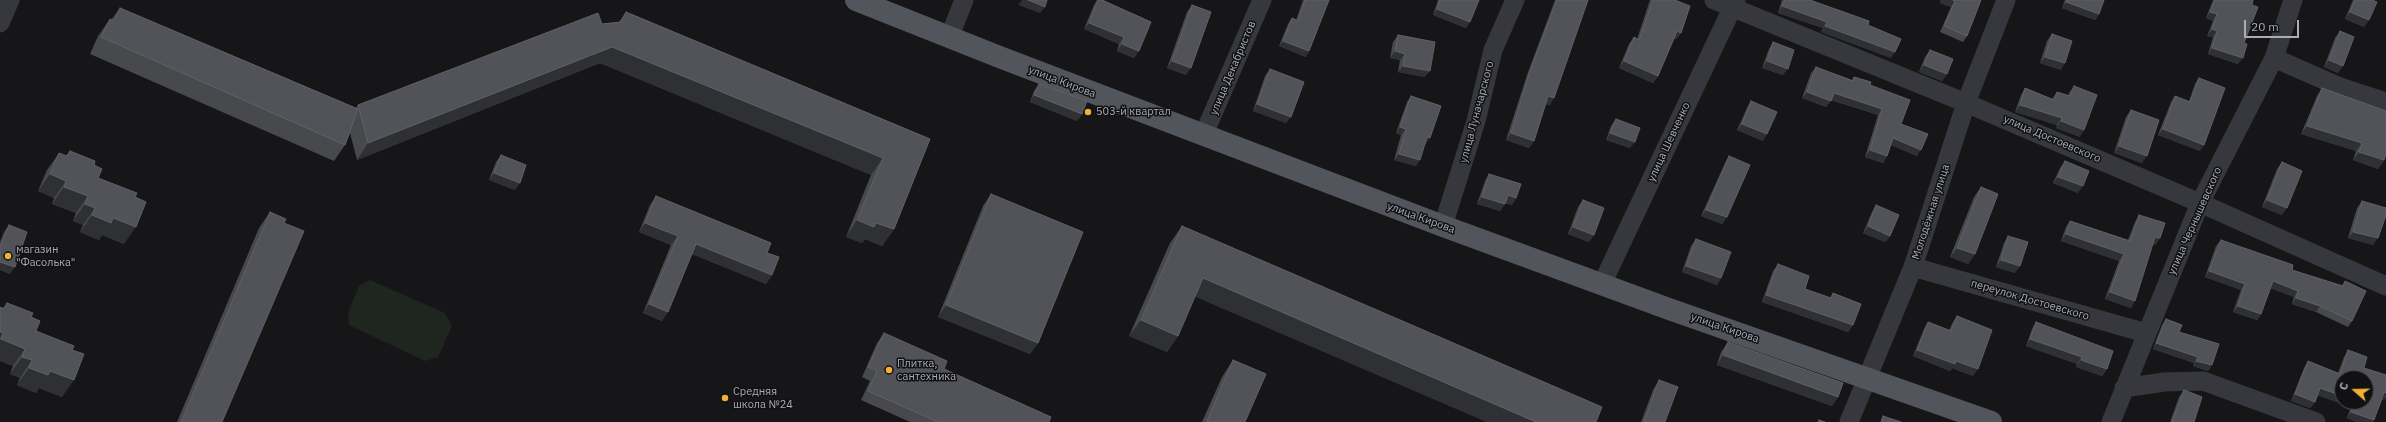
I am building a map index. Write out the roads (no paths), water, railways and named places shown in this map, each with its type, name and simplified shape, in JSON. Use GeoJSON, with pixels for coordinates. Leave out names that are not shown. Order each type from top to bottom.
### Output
{"type":"FeatureCollection","features":[{"type":"Feature","properties":{"kind":"main road","name":"улица Кирова"},"geometry":{"type":"LineString","coordinates":[[856,0],[948,38],[1443,226],[1991,422]]}},
{"type":"Feature","properties":{"kind":"street"},"geometry":{"type":"LineString","coordinates":[[0,23],[10,0]]}},
{"type":"Feature","properties":{"kind":"street"},"geometry":{"type":"LineString","coordinates":[[948,38],[964,0]]}},
{"type":"Feature","properties":{"kind":"street","name":"улица Декабристов"},"geometry":{"type":"LineString","coordinates":[[1203,136],[1262,0]]}},
{"type":"Feature","properties":{"kind":"street","name":"улица Луначарского"},"geometry":{"type":"LineString","coordinates":[[1443,226],[1476,121],[1493,50],[1515,0]]}},
{"type":"Feature","properties":{"kind":"street","name":"улица Достоевского"},"geometry":{"type":"LineString","coordinates":[[1714,0],[1734,4],[2200,203],[2386,286]]}},
{"type":"Feature","properties":{"kind":"street","name":"Молодёжная улица"},"geometry":{"type":"LineString","coordinates":[[1849,422],[1866,377],[1913,267],[1966,103],[2006,0]]}},
{"type":"Feature","properties":{"kind":"street","name":"улица Чернышевского"},"geometry":{"type":"LineString","coordinates":[[2111,422],[2200,203],[2274,58],[2293,0]]}},
{"type":"Feature","properties":{"kind":"street","name":"улица Шевченко"},"geometry":{"type":"LineString","coordinates":[[1602,284],[1734,4]]}},
{"type":"Feature","properties":{"kind":"street"},"geometry":{"type":"LineString","coordinates":[[2274,58],[2340,87],[2386,102]]}},
{"type":"Feature","properties":{"kind":"street","name":"переулок Достоевского"},"geometry":{"type":"LineString","coordinates":[[1913,267],[2146,333]]}},
{"type":"Feature","properties":{"kind":"street"},"geometry":{"type":"LineString","coordinates":[[2124,388],[2164,382],[2203,381],[2316,422]]}},
{"type":"Feature","properties":{"kind":"place","name":"503-й квартал"},"geometry":{"type":"Point","coordinates":[1088,112]}},
{"type":"Feature","properties":{"kind":"place","name":"магазин \"Фасолька\""},"geometry":{"type":"Point","coordinates":[8,256]}},
{"type":"Feature","properties":{"kind":"place","name":"Плитка, сантехника"},"geometry":{"type":"Point","coordinates":[889,370]}},
{"type":"Feature","properties":{"kind":"place","name":"Средняя школа №24"},"geometry":{"type":"Point","coordinates":[725,398]}}]}
